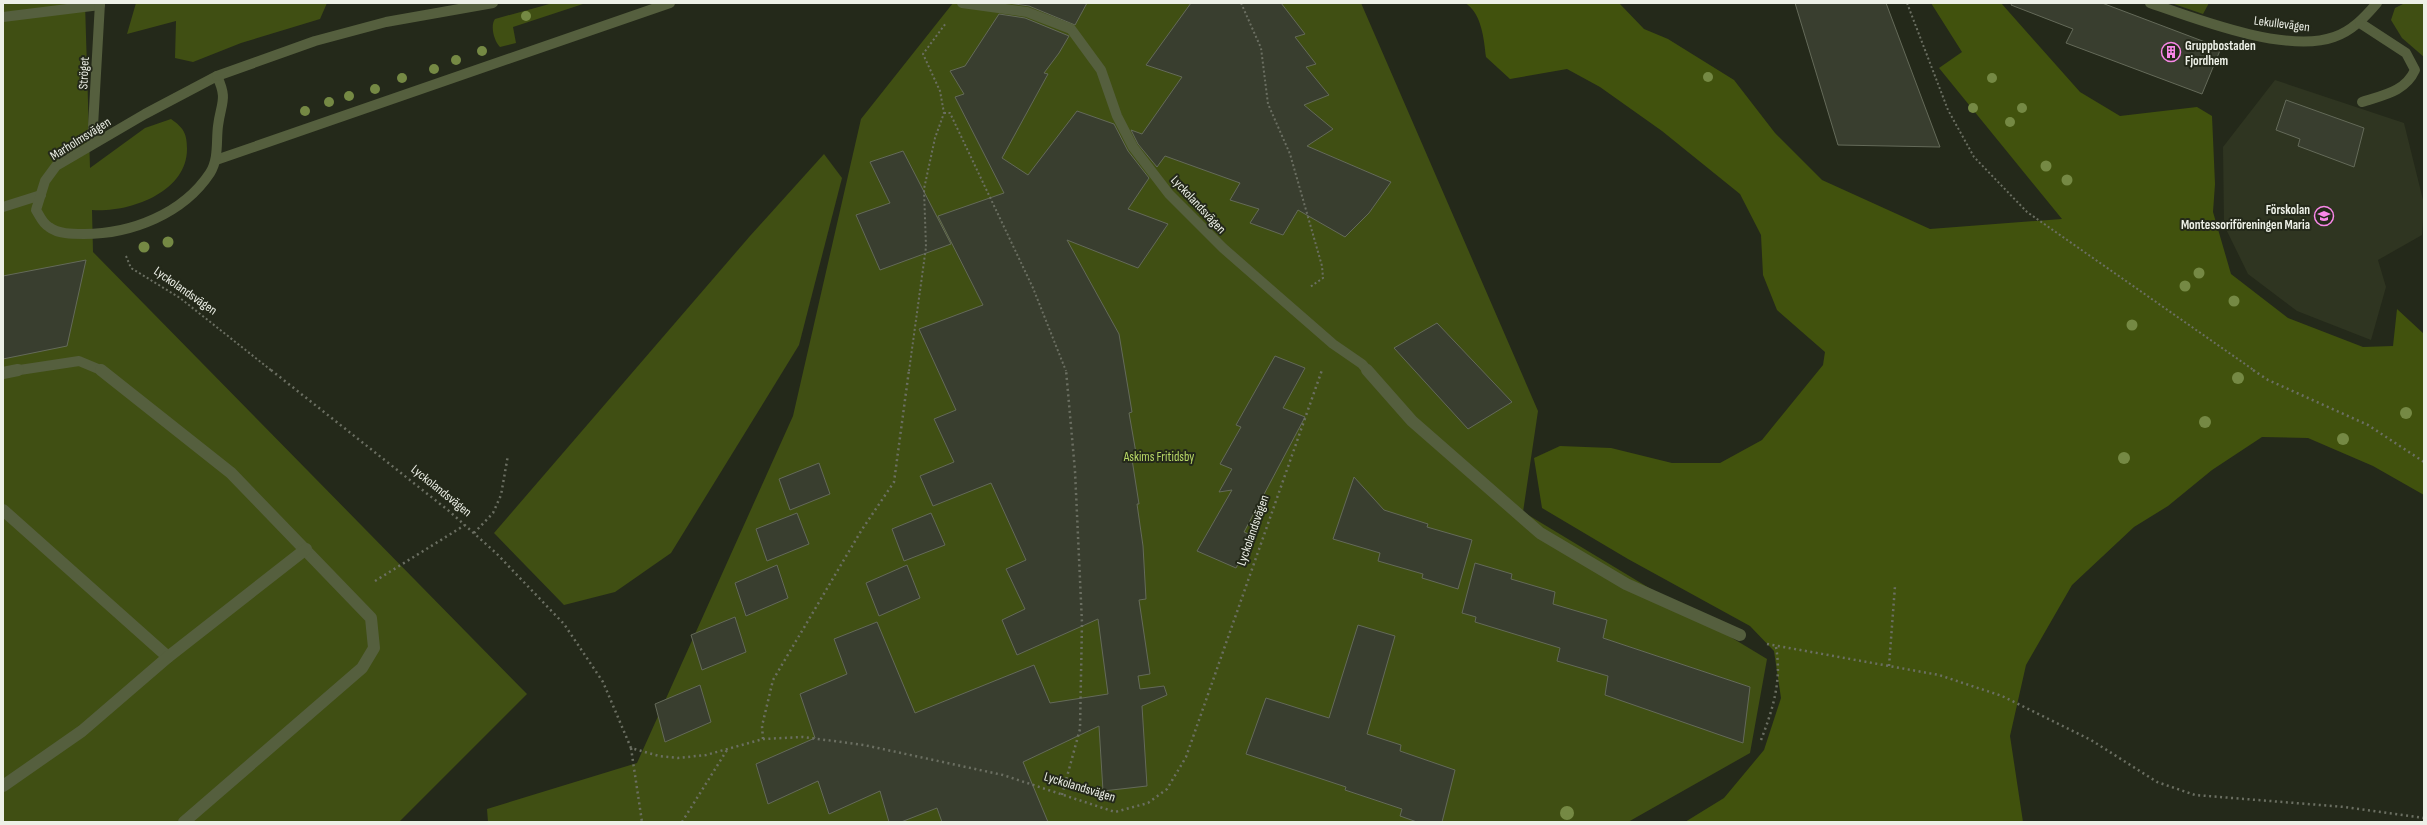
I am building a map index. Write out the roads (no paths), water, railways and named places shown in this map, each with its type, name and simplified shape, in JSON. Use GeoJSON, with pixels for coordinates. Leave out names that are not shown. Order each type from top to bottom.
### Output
{"type":"FeatureCollection","features":[{"type":"Feature","properties":{"kind":"street","name":"Marholmsvägen"},"geometry":{"type":"LineString","coordinates":[[217,76],[224,92],[218,125],[216,160],[211,172],[197,191],[178,206],[146,222],[114,232],[86,234],[59,233],[44,224],[36,210],[45,181],[56,166],[92,144],[217,76],[315,41],[386,22],[493,3]]}},
{"type":"Feature","properties":{"kind":"street"},"geometry":{"type":"LineString","coordinates":[[216,160],[236,155],[670,3]]}},
{"type":"Feature","properties":{"kind":"street","name":"Lyckolandsvägen"},"geometry":{"type":"LineString","coordinates":[[962,3],[1027,12],[1052,20],[1071,29],[1101,70],[1117,116],[1133,147],[1169,194],[1223,248],[1286,301],[1332,344],[1362,364],[1412,421],[1540,533],[1626,584],[1740,635]]}},
{"type":"Feature","properties":{"kind":"street","name":"Lekullevägen"},"geometry":{"type":"LineString","coordinates":[[2150,3],[2219,26],[2300,40],[2328,39],[2360,23],[2377,3]]}},
{"type":"Feature","properties":{"kind":"street"},"geometry":{"type":"LineString","coordinates":[[3,17],[100,4]]}},
{"type":"Feature","properties":{"kind":"street","name":"Ströget"},"geometry":{"type":"LineString","coordinates":[[92,144],[100,4]]}},
{"type":"Feature","properties":{"kind":"street"},"geometry":{"type":"LineString","coordinates":[[2360,23],[2387,39],[2406,53],[2416,70],[2413,78],[2401,89],[2362,102]]}},
{"type":"Feature","properties":{"kind":"street"},"geometry":{"type":"LineString","coordinates":[[3,207],[41,195]]}},
{"type":"Feature","properties":{"kind":"street"},"geometry":{"type":"LineString","coordinates":[[3,373],[40,365],[79,361],[99,368],[232,473],[371,618],[374,648],[362,668],[184,822]]}},
{"type":"Feature","properties":{"kind":"street"},"geometry":{"type":"LineString","coordinates":[[3,510],[168,656]]}},
{"type":"Feature","properties":{"kind":"street"},"geometry":{"type":"LineString","coordinates":[[3,786],[82,731],[168,656],[306,549]]}},
{"type":"Feature","properties":{"kind":"place","name":"Gruppbostaden Fjordhem"},"geometry":{"type":"Point","coordinates":[2171,52]}},
{"type":"Feature","properties":{"kind":"place","name":"Förskolan Montessoriföreningen Maria"},"geometry":{"type":"Point","coordinates":[2324,216]}},
{"type":"Feature","properties":{"kind":"park label","name":"Askims Fritidsby"},"geometry":{"type":"Point","coordinates":[1159,456]}}]}
